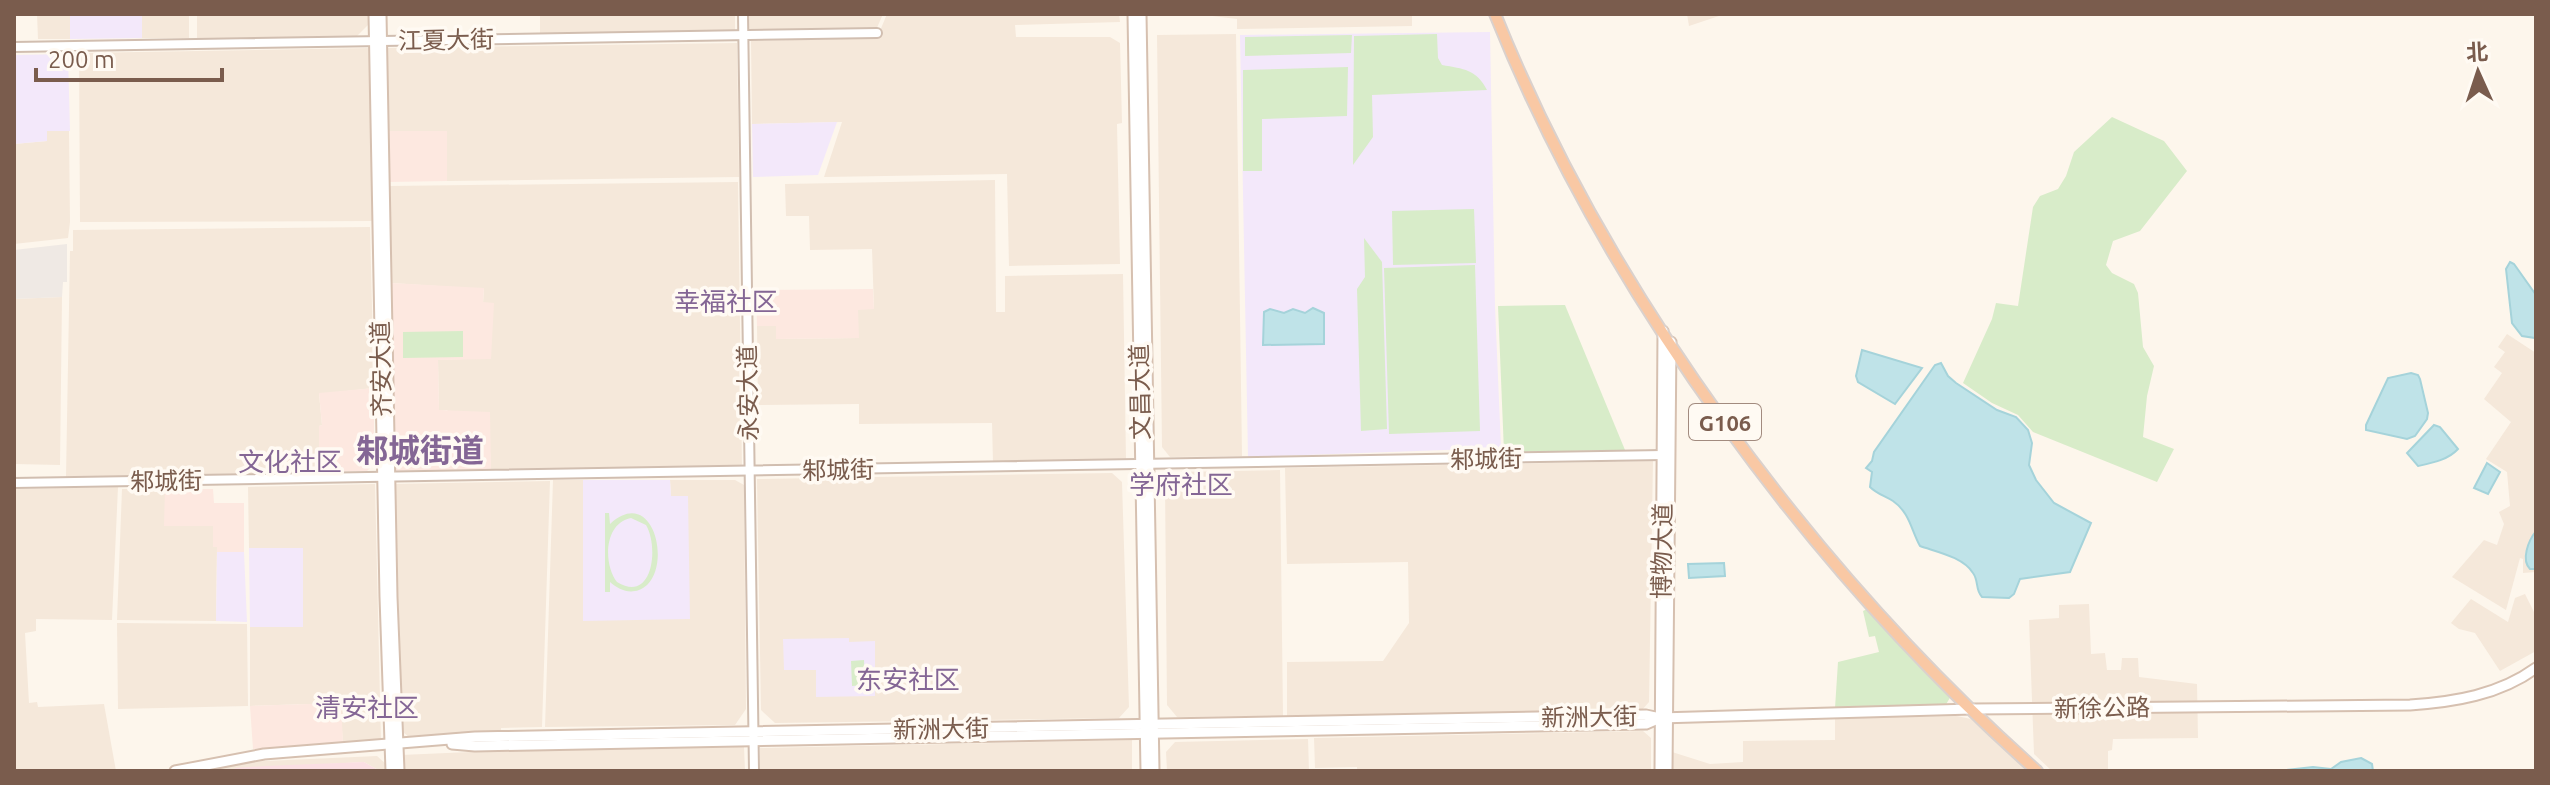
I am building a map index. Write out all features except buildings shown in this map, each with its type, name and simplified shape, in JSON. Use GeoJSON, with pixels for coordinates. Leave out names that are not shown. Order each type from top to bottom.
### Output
{"type":"FeatureCollection","features":[{"type":"Feature","properties":{"kind":"highway","name":"G106"},"geometry":{"type":"LineString","coordinates":[[1495,14],[1576,187],[1663,331],[1750,456],[1824,550],[1972,709],[2037,771]]}},
{"type":"Feature","properties":{"kind":"main road","name":"齐安大道"},"geometry":{"type":"LineString","coordinates":[[374,14],[378,41],[394,745],[391,771]]}},
{"type":"Feature","properties":{"kind":"main road","name":"齐安大道"},"geometry":{"type":"LineString","coordinates":[[378,41],[381,14]]}},
{"type":"Feature","properties":{"kind":"main road","name":"文昌大道"},"geometry":{"type":"LineString","coordinates":[[1133,14],[1145,465]]}},
{"type":"Feature","properties":{"kind":"main road","name":"文昌大道"},"geometry":{"type":"LineString","coordinates":[[1141,14],[1149,729],[1146,771]]}},
{"type":"Feature","properties":{"kind":"main road","name":"博物大道"},"geometry":{"type":"LineString","coordinates":[[1663,331],[1664,718],[1667,771]]}},
{"type":"Feature","properties":{"kind":"main road","name":"博物大道"},"geometry":{"type":"LineString","coordinates":[[1660,771],[1664,718],[1671,342]]}},
{"type":"Feature","properties":{"kind":"main road","name":"新徐公路"},"geometry":{"type":"LineString","coordinates":[[1664,718],[1972,709],[2427,704],[2495,691],[2536,668]]}},
{"type":"Feature","properties":{"kind":"main road","name":"新洲大街"},"geometry":{"type":"LineString","coordinates":[[175,771],[264,754],[437,742],[475,746],[753,736],[1646,724],[1664,718]]}},
{"type":"Feature","properties":{"kind":"main road","name":"文昌大道"},"geometry":{"type":"LineString","coordinates":[[1149,729],[1154,771]]}},
{"type":"Feature","properties":{"kind":"main road","name":"齐安大道"},"geometry":{"type":"LineString","coordinates":[[394,745],[399,771]]}},
{"type":"Feature","properties":{"kind":"street","name":"永安大道"},"geometry":{"type":"LineString","coordinates":[[743,14],[754,771]]}},
{"type":"Feature","properties":{"kind":"street","name":"江夏大街"},"geometry":{"type":"LineString","coordinates":[[14,47],[877,33]]}},
{"type":"Feature","properties":{"kind":"street","name":"邾城街"},"geometry":{"type":"LineString","coordinates":[[14,483],[1663,455]]}},
{"type":"Feature","properties":{"kind":"shaded area"},"geometry":{"type":"Polygon","coordinates":[[[37,14],[70,14],[70,39],[38,39],[37,14]]]}},
{"type":"Feature","properties":{"kind":"shaded area"},"geometry":{"type":"Polygon","coordinates":[[[70,14],[142,14],[142,38],[70,39],[70,14]]]}},
{"type":"Feature","properties":{"kind":"shaded area"},"geometry":{"type":"Polygon","coordinates":[[[142,14],[189,14],[189,38],[142,38],[142,14]]]}},
{"type":"Feature","properties":{"kind":"shaded area"},"geometry":{"type":"Polygon","coordinates":[[[197,14],[370,14],[371,22],[357,36],[197,39],[197,14]]]}},
{"type":"Feature","properties":{"kind":"shaded area"},"geometry":{"type":"Polygon","coordinates":[[[540,14],[735,14],[735,31],[540,33],[540,14]]]}},
{"type":"Feature","properties":{"kind":"shaded area"},"geometry":{"type":"Polygon","coordinates":[[[746,14],[883,14],[876,30],[747,32],[746,14]]]}},
{"type":"Feature","properties":{"kind":"shaded area"},"geometry":{"type":"Polygon","coordinates":[[[887,14],[1119,14],[1120,22],[1015,25],[1016,37],[1110,37],[1120,43],[1122,123],[1117,124],[1120,264],[1009,266],[1007,174],[824,177],[842,122],[752,124],[751,41],[877,38],[887,14]]]}},
{"type":"Feature","properties":{"kind":"shaded area"},"geometry":{"type":"Polygon","coordinates":[[[1196,14],[1412,14],[1412,26],[1237,29],[1237,19],[1196,14]]]}},
{"type":"Feature","properties":{"kind":"shaded area"},"geometry":{"type":"Polygon","coordinates":[[[1687,14],[1725,14],[1689,26],[1687,14]]]}},
{"type":"Feature","properties":{"kind":"shaded area"},"geometry":{"type":"Polygon","coordinates":[[[1490,32],[1501,448],[1248,457],[1240,35],[1490,32]]]}},
{"type":"Feature","properties":{"kind":"shaded area"},"geometry":{"type":"Polygon","coordinates":[[[1236,34],[1242,456],[1170,457],[1162,447],[1157,35],[1236,34]]]}},
{"type":"Feature","properties":{"kind":"shaded area"},"geometry":{"type":"Polygon","coordinates":[[[737,43],[739,177],[447,181],[447,131],[388,131],[387,48],[737,43]]]}},
{"type":"Feature","properties":{"kind":"shaded area"},"geometry":{"type":"Polygon","coordinates":[[[370,48],[372,221],[80,222],[79,53],[370,48]]]}},
{"type":"Feature","properties":{"kind":"shaded area"},"geometry":{"type":"Polygon","coordinates":[[[68,54],[70,131],[47,131],[47,141],[14,144],[14,55],[68,54]]]}},
{"type":"Feature","properties":{"kind":"shaded area"},"geometry":{"type":"Polygon","coordinates":[[[837,122],[818,175],[753,177],[752,124],[837,122]]]}},
{"type":"Feature","properties":{"kind":"shaded area"},"geometry":{"type":"Polygon","coordinates":[[[47,131],[69,131],[68,238],[14,244],[14,144],[47,141],[47,131]]]}},
{"type":"Feature","properties":{"kind":"shaded area"},"geometry":{"type":"Polygon","coordinates":[[[388,131],[447,131],[447,181],[389,182],[388,131]]]}},
{"type":"Feature","properties":{"kind":"shaded area"},"geometry":{"type":"Polygon","coordinates":[[[995,180],[996,312],[1005,312],[1005,276],[1123,274],[1126,460],[993,462],[992,423],[859,424],[859,404],[758,405],[757,326],[776,326],[777,339],[858,338],[858,309],[874,309],[872,249],[810,250],[809,216],[786,216],[785,184],[995,180]]]}},
{"type":"Feature","properties":{"kind":"shaded area"},"geometry":{"type":"Polygon","coordinates":[[[738,182],[742,468],[491,469],[490,449],[447,410],[439,411],[438,360],[491,358],[483,303],[484,289],[391,283],[390,186],[738,182]]]}},
{"type":"Feature","properties":{"kind":"shaded area"},"geometry":{"type":"Polygon","coordinates":[[[370,227],[374,388],[319,394],[322,425],[319,426],[319,472],[66,477],[70,251],[73,251],[73,230],[370,227]]]}},
{"type":"Feature","properties":{"kind":"shaded area"},"geometry":{"type":"Polygon","coordinates":[[[67,244],[67,282],[63,282],[62,297],[14,299],[14,250],[67,244]]]}},
{"type":"Feature","properties":{"kind":"shaded area"},"geometry":{"type":"Polygon","coordinates":[[[391,283],[484,288],[483,302],[494,303],[491,359],[438,360],[439,410],[490,412],[491,469],[394,471],[391,283]]]}},
{"type":"Feature","properties":{"kind":"shaded area"},"geometry":{"type":"Polygon","coordinates":[[[873,289],[874,309],[858,310],[859,338],[776,339],[776,326],[757,326],[756,290],[873,289]]]}},
{"type":"Feature","properties":{"kind":"shaded area"},"geometry":{"type":"Polygon","coordinates":[[[62,297],[60,465],[14,464],[14,299],[62,297]]]}},
{"type":"Feature","properties":{"kind":"shaded area"},"geometry":{"type":"Polygon","coordinates":[[[2507,334],[2536,353],[2536,572],[2523,573],[2523,559],[2520,558],[2506,610],[2452,577],[2484,540],[2497,545],[2504,524],[2499,512],[2510,506],[2507,472],[2486,459],[2511,422],[2484,399],[2502,373],[2494,367],[2505,352],[2498,347],[2507,334]]]}},
{"type":"Feature","properties":{"kind":"shaded area"},"geometry":{"type":"Polygon","coordinates":[[[374,388],[374,464],[367,471],[319,472],[319,426],[322,425],[319,393],[374,388]]]}},
{"type":"Feature","properties":{"kind":"shaded area"},"geometry":{"type":"Polygon","coordinates":[[[1653,461],[1649,702],[1642,710],[1287,716],[1287,662],[1383,661],[1409,623],[1408,562],[1287,564],[1285,468],[1653,461]]]}},
{"type":"Feature","properties":{"kind":"shaded area"},"geometry":{"type":"Polygon","coordinates":[[[1280,470],[1283,716],[1177,717],[1167,705],[1165,483],[1176,472],[1280,470]]]}},
{"type":"Feature","properties":{"kind":"shaded area"},"geometry":{"type":"Polygon","coordinates":[[[1112,473],[1122,482],[1129,707],[1119,718],[775,723],[761,710],[757,479],[1112,473]]]}},
{"type":"Feature","properties":{"kind":"shaded area"},"geometry":{"type":"Polygon","coordinates":[[[553,480],[583,480],[583,620],[688,497],[671,496],[670,480],[735,480],[744,485],[746,709],[735,725],[545,727],[553,480]]]}},
{"type":"Feature","properties":{"kind":"shaded area"},"geometry":{"type":"Polygon","coordinates":[[[583,480],[670,480],[671,496],[688,496],[690,619],[583,621],[583,480]]]}},
{"type":"Feature","properties":{"kind":"shaded area"},"geometry":{"type":"Polygon","coordinates":[[[550,481],[542,727],[501,728],[501,733],[408,736],[400,730],[394,484],[550,481]]]}},
{"type":"Feature","properties":{"kind":"shaded area"},"geometry":{"type":"Polygon","coordinates":[[[375,484],[381,742],[343,743],[340,703],[250,706],[250,627],[303,627],[302,548],[249,548],[248,487],[375,484]]]}},
{"type":"Feature","properties":{"kind":"shaded area"},"geometry":{"type":"Polygon","coordinates":[[[118,487],[112,620],[36,619],[36,631],[25,633],[29,703],[37,702],[38,707],[104,704],[116,771],[14,771],[14,489],[118,487]]]}},
{"type":"Feature","properties":{"kind":"shaded area"},"geometry":{"type":"Polygon","coordinates":[[[122,489],[165,489],[165,526],[213,526],[213,546],[217,547],[216,621],[117,620],[122,489]]]}},
{"type":"Feature","properties":{"kind":"shaded area"},"geometry":{"type":"Polygon","coordinates":[[[165,489],[213,489],[214,503],[244,503],[244,552],[217,552],[217,547],[213,547],[213,526],[164,526],[165,489]]]}},
{"type":"Feature","properties":{"kind":"shaded area"},"geometry":{"type":"Polygon","coordinates":[[[249,548],[303,548],[303,627],[250,627],[249,548]]]}},
{"type":"Feature","properties":{"kind":"shaded area"},"geometry":{"type":"Polygon","coordinates":[[[217,552],[244,552],[247,622],[216,621],[217,552]]]}},
{"type":"Feature","properties":{"kind":"shaded area"},"geometry":{"type":"Polygon","coordinates":[[[2525,594],[2536,616],[2536,651],[2500,671],[2475,633],[2459,629],[2451,623],[2471,599],[2508,622],[2515,598],[2525,594]]]}},
{"type":"Feature","properties":{"kind":"shaded area"},"geometry":{"type":"Polygon","coordinates":[[[2089,604],[2091,654],[2105,653],[2107,670],[2121,670],[2122,658],[2138,658],[2139,677],[2197,684],[2198,738],[2113,739],[2112,750],[2108,751],[2108,771],[2052,771],[2034,754],[2029,620],[2059,618],[2059,605],[2089,604]]]}},
{"type":"Feature","properties":{"kind":"shaded area"},"geometry":{"type":"Polygon","coordinates":[[[117,623],[247,624],[248,706],[118,709],[117,623]]]}},
{"type":"Feature","properties":{"kind":"shaded area"},"geometry":{"type":"Polygon","coordinates":[[[849,638],[849,642],[875,641],[875,696],[816,697],[816,670],[784,670],[783,639],[849,638]]]}},
{"type":"Feature","properties":{"kind":"shaded area"},"geometry":{"type":"Polygon","coordinates":[[[341,703],[343,743],[253,749],[250,706],[341,703]]]}},
{"type":"Feature","properties":{"kind":"shaded area"},"geometry":{"type":"Polygon","coordinates":[[[1957,716],[1971,719],[2030,771],[1672,771],[1672,752],[1710,764],[1743,762],[1743,741],[1835,740],[1835,718],[1957,716]]]}},
{"type":"Feature","properties":{"kind":"shaded area"},"geometry":{"type":"Polygon","coordinates":[[[1643,731],[1651,738],[1651,771],[1357,771],[1357,767],[1315,768],[1314,738],[1643,731]]]}},
{"type":"Feature","properties":{"kind":"shaded area"},"geometry":{"type":"Polygon","coordinates":[[[1308,739],[1309,771],[1167,771],[1166,752],[1175,742],[1308,739]]]}},
{"type":"Feature","properties":{"kind":"shaded area"},"geometry":{"type":"Polygon","coordinates":[[[1132,740],[1132,771],[760,771],[760,748],[1132,740]]]}},
{"type":"Feature","properties":{"kind":"shaded area"},"geometry":{"type":"Polygon","coordinates":[[[744,747],[745,771],[402,771],[401,755],[537,749],[744,747]]]}},
{"type":"Feature","properties":{"kind":"shaded area"},"geometry":{"type":"Polygon","coordinates":[[[377,756],[387,765],[388,771],[380,771],[364,762],[196,771],[240,762],[377,756]]]}},
{"type":"Feature","properties":{"kind":"shaded area"},"geometry":{"type":"Polygon","coordinates":[[[364,762],[380,771],[235,771],[235,768],[364,762]]]}},
{"type":"Feature","properties":{"kind":"green space"},"geometry":{"type":"Polygon","coordinates":[[[1437,34],[1438,58],[1442,65],[1474,74],[1487,90],[1372,95],[1373,137],[1353,165],[1354,36],[1437,34]]]}},
{"type":"Feature","properties":{"kind":"green space"},"geometry":{"type":"Polygon","coordinates":[[[1352,35],[1351,53],[1245,56],[1245,37],[1352,35]]]}},
{"type":"Feature","properties":{"kind":"green space"},"geometry":{"type":"Polygon","coordinates":[[[1348,67],[1347,116],[1262,119],[1262,171],[1243,171],[1243,70],[1348,67]]]}},
{"type":"Feature","properties":{"kind":"green space"},"geometry":{"type":"Polygon","coordinates":[[[2112,117],[2164,141],[2187,171],[2140,231],[2113,241],[2106,265],[2112,273],[2134,284],[2138,293],[2143,347],[2154,366],[2143,437],[2174,449],[2157,482],[2033,432],[2018,415],[1992,403],[1963,383],[1992,319],[1996,303],[2018,306],[2033,207],[2040,196],[2058,189],[2074,152],[2112,117]]]}},
{"type":"Feature","properties":{"kind":"green space"},"geometry":{"type":"Polygon","coordinates":[[[1474,209],[1476,263],[1393,265],[1392,211],[1474,209]]]}},
{"type":"Feature","properties":{"kind":"green space"},"geometry":{"type":"Polygon","coordinates":[[[1364,238],[1382,262],[1387,429],[1361,431],[1357,289],[1365,277],[1364,238]]]}},
{"type":"Feature","properties":{"kind":"green space"},"geometry":{"type":"Polygon","coordinates":[[[1475,265],[1480,431],[1389,434],[1384,268],[1475,265]]]}},
{"type":"Feature","properties":{"kind":"green space"},"geometry":{"type":"Polygon","coordinates":[[[1565,305],[1625,450],[1504,452],[1498,306],[1565,305]]]}},
{"type":"Feature","properties":{"kind":"green space"},"geometry":{"type":"Polygon","coordinates":[[[463,331],[463,357],[403,358],[403,332],[463,331]]]}},
{"type":"Feature","properties":{"kind":"green space"},"geometry":{"type":"Polygon","coordinates":[[[605,513],[609,513],[610,524],[626,514],[639,515],[649,523],[658,552],[650,582],[639,590],[631,591],[610,582],[610,592],[605,592],[605,513]],[[631,518],[622,521],[611,536],[608,555],[612,574],[617,582],[629,587],[639,585],[650,570],[652,546],[646,525],[631,518]]]}},
{"type":"Feature","properties":{"kind":"green space"},"geometry":{"type":"Polygon","coordinates":[[[1869,608],[1951,696],[1945,706],[1835,708],[1838,662],[1879,652],[1875,636],[1869,637],[1863,611],[1869,608]]]}},
{"type":"Feature","properties":{"kind":"green space"},"geometry":{"type":"Polygon","coordinates":[[[864,660],[865,685],[852,686],[851,661],[864,660]]]}},
{"type":"Feature","properties":{"kind":"water"},"geometry":{"type":"Polygon","coordinates":[[[2510,262],[2536,295],[2535,338],[2522,336],[2512,323],[2506,269],[2510,262]]]}},
{"type":"Feature","properties":{"kind":"water"},"geometry":{"type":"Polygon","coordinates":[[[1313,308],[1324,313],[1324,344],[1263,345],[1264,312],[1270,309],[1284,313],[1293,309],[1305,313],[1313,308]]]}},
{"type":"Feature","properties":{"kind":"water"},"geometry":{"type":"Polygon","coordinates":[[[1862,350],[1922,368],[1895,404],[1858,382],[1856,376],[1862,350]]]}},
{"type":"Feature","properties":{"kind":"water"},"geometry":{"type":"Polygon","coordinates":[[[1941,363],[1956,383],[1997,410],[2016,417],[2028,430],[2032,443],[2029,465],[2036,480],[2054,503],[2091,523],[2070,572],[2020,579],[2009,598],[1982,597],[1969,567],[1920,546],[1903,511],[1870,487],[1872,472],[1866,468],[1874,452],[1935,365],[1941,363]]]}},
{"type":"Feature","properties":{"kind":"water"},"geometry":{"type":"Polygon","coordinates":[[[2411,373],[2420,379],[2428,413],[2415,436],[2407,439],[2366,430],[2388,378],[2411,373]]]}},
{"type":"Feature","properties":{"kind":"water"},"geometry":{"type":"Polygon","coordinates":[[[2434,425],[2440,427],[2458,449],[2445,458],[2418,466],[2407,453],[2434,425]]]}},
{"type":"Feature","properties":{"kind":"water"},"geometry":{"type":"Polygon","coordinates":[[[2487,463],[2500,472],[2488,494],[2474,488],[2487,463]]]}},
{"type":"Feature","properties":{"kind":"water"},"geometry":{"type":"Polygon","coordinates":[[[2536,531],[2536,569],[2530,569],[2526,561],[2527,550],[2536,531]]]}},
{"type":"Feature","properties":{"kind":"water"},"geometry":{"type":"Polygon","coordinates":[[[1724,563],[1725,576],[1689,578],[1688,564],[1724,563]]]}},
{"type":"Feature","properties":{"kind":"water"},"geometry":{"type":"Polygon","coordinates":[[[2361,758],[2372,764],[2373,771],[2278,771],[2313,767],[2331,769],[2341,762],[2361,758]]]}},
{"type":"Feature","properties":{"kind":"district","name":"幸福社区"},"geometry":{"type":"Point","coordinates":[726,301]}},
{"type":"Feature","properties":{"kind":"district","name":"邾城街道"},"geometry":{"type":"Point","coordinates":[420,450]}},
{"type":"Feature","properties":{"kind":"district","name":"文化社区"},"geometry":{"type":"Point","coordinates":[290,461]}},
{"type":"Feature","properties":{"kind":"district","name":"学府社区"},"geometry":{"type":"Point","coordinates":[1181,484]}},
{"type":"Feature","properties":{"kind":"district","name":"东安社区"},"geometry":{"type":"Point","coordinates":[908,679]}},
{"type":"Feature","properties":{"kind":"district","name":"清安社区"},"geometry":{"type":"Point","coordinates":[367,707]}}]}
